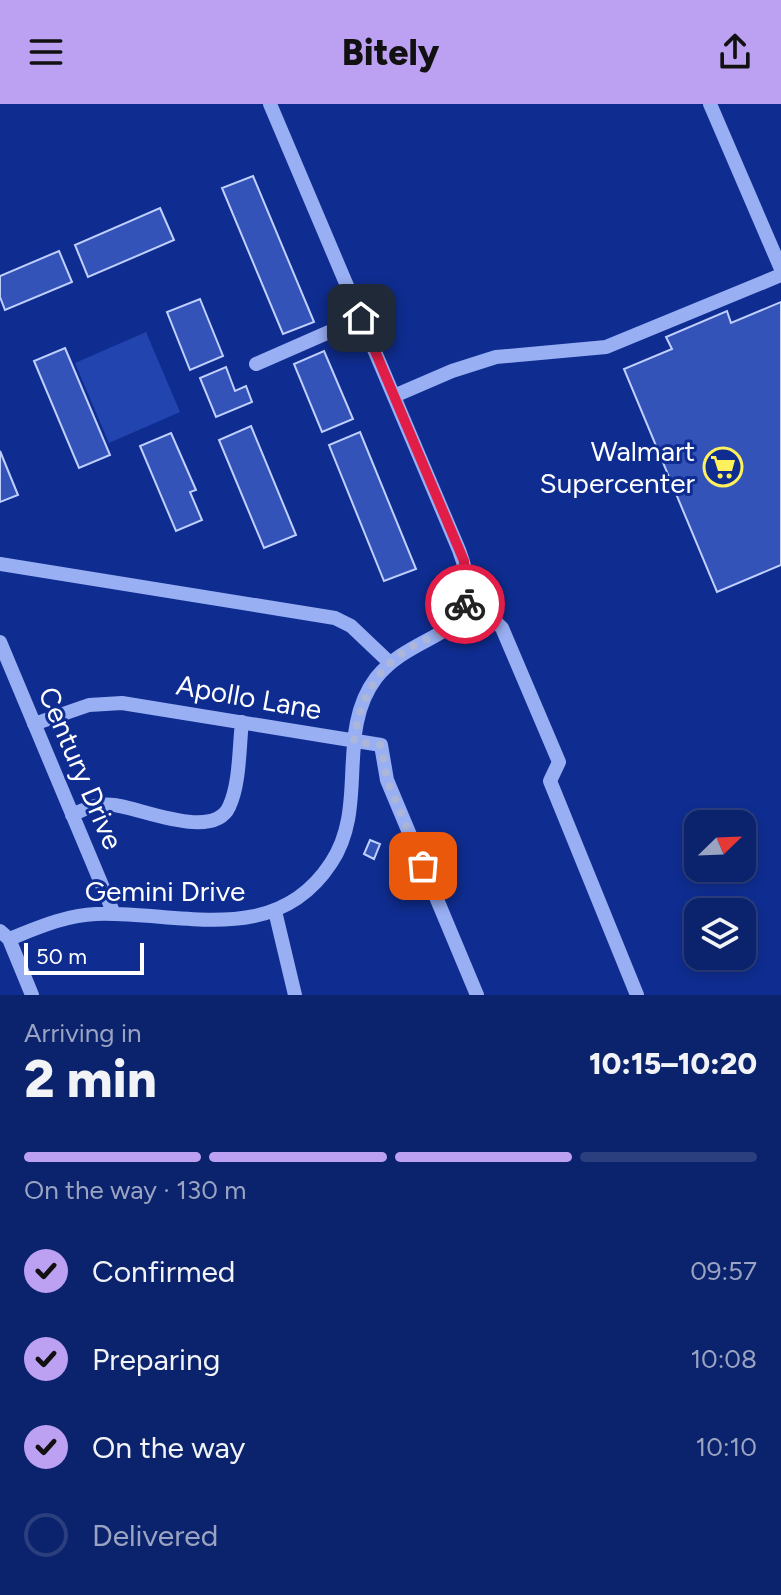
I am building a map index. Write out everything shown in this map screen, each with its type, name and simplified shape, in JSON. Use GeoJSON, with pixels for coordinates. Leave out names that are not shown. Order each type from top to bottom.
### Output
{"type":"FeatureCollection","features":[{"type":"Feature","properties":{"kind":"street"},"geometry":{"type":"LineString","coordinates":[[270,104],[464,561],[466,601],[490,613],[505,637],[559,762],[550,781],[637,995]]}},
{"type":"Feature","properties":{"kind":"street"},"geometry":{"type":"LineString","coordinates":[[710,104],[781,269]]}},
{"type":"Feature","properties":{"kind":"street"},"geometry":{"type":"LineString","coordinates":[[394,396],[452,371],[496,357],[606,347],[781,275]]}},
{"type":"Feature","properties":{"kind":"street"},"geometry":{"type":"LineString","coordinates":[[256,364],[361,318]]}},
{"type":"Feature","properties":{"kind":"street"},"geometry":{"type":"LineString","coordinates":[[0,564],[335,618],[351,626],[390,663]]}},
{"type":"Feature","properties":{"kind":"street","name":"Gemini Drive"},"geometry":{"type":"LineString","coordinates":[[5,935],[73,917],[114,914],[222,921],[275,911],[316,880],[340,847],[350,811],[354,742],[364,698],[390,663],[416,644],[454,626],[466,601]]}},
{"type":"Feature","properties":{"kind":"street","name":"Century Drive"},"geometry":{"type":"LineString","coordinates":[[0,642],[114,914]]}},
{"type":"Feature","properties":{"kind":"street","name":"Apollo Lane"},"geometry":{"type":"LineString","coordinates":[[34,724],[105,702],[143,705],[381,745],[387,780],[477,995]]}},
{"type":"Feature","properties":{"kind":"street"},"geometry":{"type":"LineString","coordinates":[[72,815],[104,804],[195,823],[217,819],[231,799],[242,722]]}},
{"type":"Feature","properties":{"kind":"street"},"geometry":{"type":"LineString","coordinates":[[275,911],[295,995]]}},
{"type":"Feature","properties":{"kind":"street"},"geometry":{"type":"LineString","coordinates":[[5,935],[32,995]]}},
{"type":"Feature","properties":{"kind":"shaded area"},"geometry":{"type":"Polygon","coordinates":[[[146,332],[180,412],[109,443],[75,363],[146,332]]]}},
{"type":"Feature","properties":{"kind":"building"},"geometry":{"type":"Polygon","coordinates":[[[253,176],[314,322],[283,334],[222,188],[253,176]]]}},
{"type":"Feature","properties":{"kind":"building"},"geometry":{"type":"Polygon","coordinates":[[[160,208],[174,240],[88,277],[75,245],[160,208]]]}},
{"type":"Feature","properties":{"kind":"building"},"geometry":{"type":"Polygon","coordinates":[[[59,251],[72,282],[5,310],[0,297],[0,276],[59,251]]]}},
{"type":"Feature","properties":{"kind":"building"},"geometry":{"type":"Polygon","coordinates":[[[200,299],[223,356],[190,370],[167,312],[200,299]]]}},
{"type":"Feature","properties":{"kind":"building","name":"Walmart Supercenter"},"geometry":{"type":"Polygon","coordinates":[[[781,302],[781,565],[717,592],[624,369],[672,349],[666,337],[727,311],[731,323],[781,302]]]}},
{"type":"Feature","properties":{"kind":"building"},"geometry":{"type":"Polygon","coordinates":[[[65,348],[110,455],[79,468],[34,361],[65,348]]]}},
{"type":"Feature","properties":{"kind":"building"},"geometry":{"type":"Polygon","coordinates":[[[324,351],[353,419],[322,432],[294,364],[324,351]]]}},
{"type":"Feature","properties":{"kind":"building"},"geometry":{"type":"Polygon","coordinates":[[[226,367],[235,391],[246,386],[252,402],[216,417],[200,378],[226,367]]]}},
{"type":"Feature","properties":{"kind":"building"},"geometry":{"type":"Polygon","coordinates":[[[251,426],[296,535],[264,548],[219,440],[251,426]]]}},
{"type":"Feature","properties":{"kind":"building"},"geometry":{"type":"Polygon","coordinates":[[[360,432],[416,569],[384,581],[329,445],[360,432]]]}},
{"type":"Feature","properties":{"kind":"building"},"geometry":{"type":"Polygon","coordinates":[[[171,433],[196,490],[190,492],[202,520],[176,531],[140,446],[171,433]]]}},
{"type":"Feature","properties":{"kind":"building"},"geometry":{"type":"Polygon","coordinates":[[[0,451],[18,495],[0,502],[0,451]]]}},
{"type":"Feature","properties":{"kind":"building"},"geometry":{"type":"Polygon","coordinates":[[[370,840],[380,844],[374,859],[364,854],[370,840]]]}},
{"type":"Feature","properties":{"kind":"way so far"},"geometry":{"type":"LineString","coordinates":[[423,866],[387,780],[381,745],[354,742],[356,725],[364,698],[380,673],[416,644],[449,631],[460,620],[465,604]]}},
{"type":"Feature","properties":{"kind":"place","name":"Walmart Supercenter"},"geometry":{"type":"Point","coordinates":[723,467]}},
{"type":"Feature","properties":{"kind":"route"},"geometry":{"type":"LineString","coordinates":[[361,318],[464,561],[467,585],[465,604]]}}]}
